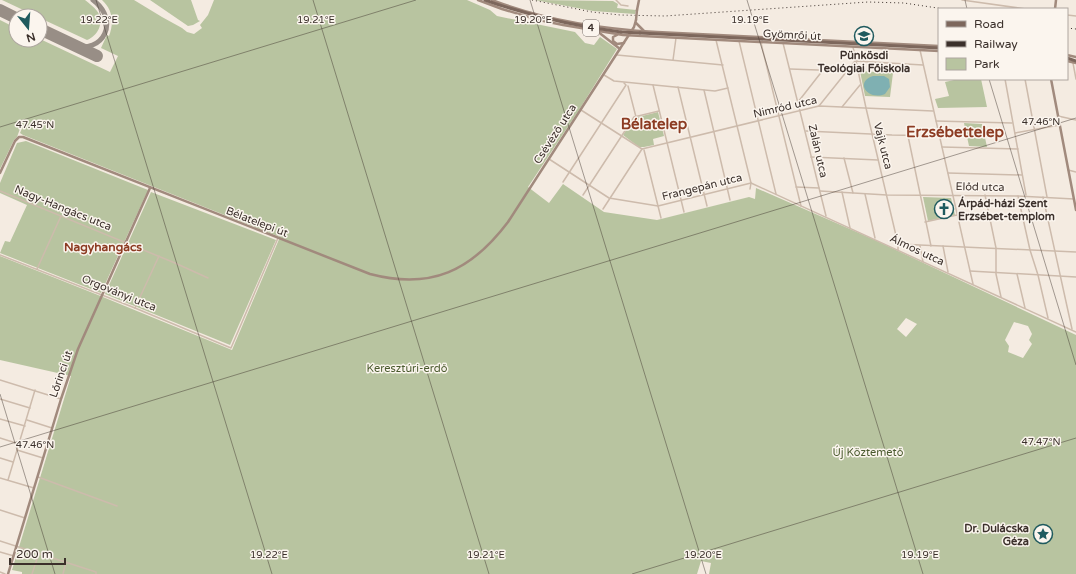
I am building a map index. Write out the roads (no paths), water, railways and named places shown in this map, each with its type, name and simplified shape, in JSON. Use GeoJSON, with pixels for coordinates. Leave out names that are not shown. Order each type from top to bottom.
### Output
{"type":"FeatureCollection","features":[{"type":"Feature","properties":{"kind":"main road","name":"4"},"geometry":{"type":"LineString","coordinates":[[485,0],[548,20],[621,33],[938,48]]}},
{"type":"Feature","properties":{"kind":"street","name":"Gyömrői út"},"geometry":{"type":"LineString","coordinates":[[478,0],[539,20],[596,31],[621,33],[632,30],[676,38],[920,50],[938,48]]}},
{"type":"Feature","properties":{"kind":"street","name":"Gyömrői út"},"geometry":{"type":"LineString","coordinates":[[492,0],[522,10],[629,36],[642,33]]}},
{"type":"Feature","properties":{"kind":"street"},"geometry":{"type":"LineString","coordinates":[[616,0],[621,5],[628,6]]}},
{"type":"Feature","properties":{"kind":"street","name":"Csévéző utca"},"geometry":{"type":"LineString","coordinates":[[489,245],[508,222],[629,36],[636,21],[639,0]]}},
{"type":"Feature","properties":{"kind":"street"},"geometry":{"type":"LineString","coordinates":[[962,0],[1019,8]]}},
{"type":"Feature","properties":{"kind":"street"},"geometry":{"type":"LineString","coordinates":[[636,21],[642,33]]}},
{"type":"Feature","properties":{"kind":"street","name":"Gyömrői út"},"geometry":{"type":"LineString","coordinates":[[596,31],[620,49]]}},
{"type":"Feature","properties":{"kind":"street"},"geometry":{"type":"LineString","coordinates":[[621,33],[613,37],[613,41],[617,44],[624,43]]}},
{"type":"Feature","properties":{"kind":"street"},"geometry":{"type":"LineString","coordinates":[[673,60],[676,38]]}},
{"type":"Feature","properties":{"kind":"street"},"geometry":{"type":"LineString","coordinates":[[716,40],[751,184],[750,189]]}},
{"type":"Feature","properties":{"kind":"street"},"geometry":{"type":"LineString","coordinates":[[739,41],[776,194]]}},
{"type":"Feature","properties":{"kind":"street"},"geometry":{"type":"LineString","coordinates":[[761,42],[801,206]]}},
{"type":"Feature","properties":{"kind":"street","name":"Zalán utca"},"geometry":{"type":"LineString","coordinates":[[784,43],[826,217]]}},
{"type":"Feature","properties":{"kind":"street","name":"Vajk utca"},"geometry":{"type":"LineString","coordinates":[[853,46],[855,61],[898,244],[898,250]]}},
{"type":"Feature","properties":{"kind":"street"},"geometry":{"type":"LineString","coordinates":[[920,50],[973,284]]}},
{"type":"Feature","properties":{"kind":"street"},"geometry":{"type":"LineString","coordinates":[[617,55],[722,65]]}},
{"type":"Feature","properties":{"kind":"street"},"geometry":{"type":"LineString","coordinates":[[819,106],[855,61],[924,65]]}},
{"type":"Feature","properties":{"kind":"street"},"geometry":{"type":"LineString","coordinates":[[1075,62],[1076,79]]}},
{"type":"Feature","properties":{"kind":"street"},"geometry":{"type":"LineString","coordinates":[[790,69],[847,71]]}},
{"type":"Feature","properties":{"kind":"street"},"geometry":{"type":"LineString","coordinates":[[798,102],[823,70]]}},
{"type":"Feature","properties":{"kind":"street"},"geometry":{"type":"LineString","coordinates":[[604,75],[614,82],[718,91],[728,88]]}},
{"type":"Feature","properties":{"kind":"street"},"geometry":{"type":"LineString","coordinates":[[1005,80],[1026,196]]}},
{"type":"Feature","properties":{"kind":"street"},"geometry":{"type":"LineString","coordinates":[[1025,80],[1047,197]]}},
{"type":"Feature","properties":{"kind":"street"},"geometry":{"type":"LineString","coordinates":[[1051,80],[1076,210]]}},
{"type":"Feature","properties":{"kind":"street"},"geometry":{"type":"LineString","coordinates":[[624,82],[627,86],[637,116]]}},
{"type":"Feature","properties":{"kind":"street"},"geometry":{"type":"LineString","coordinates":[[563,182],[601,123],[627,86],[631,83]]}},
{"type":"Feature","properties":{"kind":"street"},"geometry":{"type":"LineString","coordinates":[[842,107],[861,84]]}},
{"type":"Feature","properties":{"kind":"street"},"geometry":{"type":"LineString","coordinates":[[653,85],[684,212]]}},
{"type":"Feature","properties":{"kind":"street"},"geometry":{"type":"LineString","coordinates":[[678,87],[707,206]]}},
{"type":"Feature","properties":{"kind":"street"},"geometry":{"type":"LineString","coordinates":[[704,90],[730,200]]}},
{"type":"Feature","properties":{"kind":"street","name":"Nimród utca"},"geometry":{"type":"LineString","coordinates":[[643,149],[819,106],[933,112]]}},
{"type":"Feature","properties":{"kind":"street"},"geometry":{"type":"LineString","coordinates":[[581,110],[643,149],[660,218]]}},
{"type":"Feature","properties":{"kind":"street"},"geometry":{"type":"LineString","coordinates":[[583,195],[634,117],[659,111]]}},
{"type":"Feature","properties":{"kind":"street"},"geometry":{"type":"LineString","coordinates":[[1058,116],[1076,120]]}},
{"type":"Feature","properties":{"kind":"street"},"geometry":{"type":"LineString","coordinates":[[936,121],[1013,123]]}},
{"type":"Feature","properties":{"kind":"street"},"geometry":{"type":"LineString","coordinates":[[1015,133],[1060,125]]}},
{"type":"Feature","properties":{"kind":"street"},"geometry":{"type":"LineString","coordinates":[[806,131],[940,136]]}},
{"type":"Feature","properties":{"kind":"street"},"geometry":{"type":"LineString","coordinates":[[908,136],[931,246]]}},
{"type":"Feature","properties":{"kind":"street","name":"Bélatelepi út"},"geometry":{"type":"LineString","coordinates":[[0,173],[15,140],[19,137],[23,137],[370,274],[392,278],[407,280],[426,278],[454,270],[476,256],[489,245]]}},
{"type":"Feature","properties":{"kind":"street"},"geometry":{"type":"LineString","coordinates":[[942,147],[1018,149]]}},
{"type":"Feature","properties":{"kind":"street"},"geometry":{"type":"LineString","coordinates":[[602,209],[643,149]]}},
{"type":"Feature","properties":{"kind":"street"},"geometry":{"type":"LineString","coordinates":[[811,157],[878,160]]}},
{"type":"Feature","properties":{"kind":"street"},"geometry":{"type":"LineString","coordinates":[[844,158],[853,193]]}},
{"type":"Feature","properties":{"kind":"street","name":"Frangepán utca"},"geometry":{"type":"LineString","coordinates":[[549,159],[609,198],[658,206],[751,184]]}},
{"type":"Feature","properties":{"kind":"street"},"geometry":{"type":"LineString","coordinates":[[1068,170],[1076,172]]}},
{"type":"Feature","properties":{"kind":"street"},"geometry":{"type":"LineString","coordinates":[[948,173],[1022,175]]}},
{"type":"Feature","properties":{"kind":"street","name":"Álmos utca"},"geometry":{"type":"LineString","coordinates":[[751,184],[851,228],[1076,332]]}},
{"type":"Feature","properties":{"kind":"street"},"geometry":{"type":"LineString","coordinates":[[796,187],[819,188]]}},
{"type":"Feature","properties":{"kind":"street","name":"Lőrinci út"},"geometry":{"type":"LineString","coordinates":[[7,574],[14,556],[52,428],[78,349],[150,188]]}},
{"type":"Feature","properties":{"kind":"street","name":"Nagy-Hangács utca"},"geometry":{"type":"LineString","coordinates":[[0,191],[126,242],[208,278]]}},
{"type":"Feature","properties":{"kind":"street","name":"Előd utca"},"geometry":{"type":"LineString","coordinates":[[820,191],[887,195],[985,195],[1074,199]]}},
{"type":"Feature","properties":{"kind":"street"},"geometry":{"type":"LineString","coordinates":[[842,192],[851,228]]}},
{"type":"Feature","properties":{"kind":"street"},"geometry":{"type":"LineString","coordinates":[[865,194],[875,239]]}},
{"type":"Feature","properties":{"kind":"street"},"geometry":{"type":"LineString","coordinates":[[985,195],[996,248],[996,272],[1001,297]]}},
{"type":"Feature","properties":{"kind":"street"},"geometry":{"type":"LineString","coordinates":[[1018,196],[1030,250],[1038,275],[1048,318]]}},
{"type":"Feature","properties":{"kind":"street"},"geometry":{"type":"LineString","coordinates":[[1043,197],[1072,329]]}},
{"type":"Feature","properties":{"kind":"street"},"geometry":{"type":"LineString","coordinates":[[926,222],[957,215]]}},
{"type":"Feature","properties":{"kind":"street"},"geometry":{"type":"LineString","coordinates":[[37,269],[62,216]]}},
{"type":"Feature","properties":{"kind":"street","name":"Orgoványi utca"},"geometry":{"type":"LineString","coordinates":[[0,255],[232,348],[278,238]]}},
{"type":"Feature","properties":{"kind":"street"},"geometry":{"type":"LineString","coordinates":[[898,244],[1076,252]]}},
{"type":"Feature","properties":{"kind":"street"},"geometry":{"type":"LineString","coordinates":[[920,245],[923,262]]}},
{"type":"Feature","properties":{"kind":"street"},"geometry":{"type":"LineString","coordinates":[[943,246],[948,273]]}},
{"type":"Feature","properties":{"kind":"street"},"geometry":{"type":"LineString","coordinates":[[135,308],[159,256]]}},
{"type":"Feature","properties":{"kind":"street"},"geometry":{"type":"LineString","coordinates":[[970,271],[1076,277]]}},
{"type":"Feature","properties":{"kind":"street"},"geometry":{"type":"LineString","coordinates":[[1017,274],[1025,308]]}},
{"type":"Feature","properties":{"kind":"street"},"geometry":{"type":"LineString","coordinates":[[0,380],[61,399]]}},
{"type":"Feature","properties":{"kind":"street"},"geometry":{"type":"LineString","coordinates":[[8,480],[35,390]]}},
{"type":"Feature","properties":{"kind":"street"},"geometry":{"type":"LineString","coordinates":[[0,399],[30,408]]}},
{"type":"Feature","properties":{"kind":"street"},"geometry":{"type":"LineString","coordinates":[[0,419],[25,426]]}},
{"type":"Feature","properties":{"kind":"street"},"geometry":{"type":"LineString","coordinates":[[27,420],[52,428]]}},
{"type":"Feature","properties":{"kind":"street"},"geometry":{"type":"LineString","coordinates":[[0,438],[19,444]]}},
{"type":"Feature","properties":{"kind":"street"},"geometry":{"type":"LineString","coordinates":[[17,450],[43,458]]}},
{"type":"Feature","properties":{"kind":"street"},"geometry":{"type":"LineString","coordinates":[[0,458],[14,462]]}},
{"type":"Feature","properties":{"kind":"street"},"geometry":{"type":"LineString","coordinates":[[38,477],[117,506]]}},
{"type":"Feature","properties":{"kind":"street"},"geometry":{"type":"LineString","coordinates":[[0,478],[34,488]]}},
{"type":"Feature","properties":{"kind":"street"},"geometry":{"type":"LineString","coordinates":[[0,510],[25,518]]}},
{"type":"Feature","properties":{"kind":"street"},"geometry":{"type":"LineString","coordinates":[[0,541],[96,573]]}},
{"type":"Feature","properties":{"kind":"street"},"geometry":{"type":"LineString","coordinates":[[0,552],[14,556]]}},
{"type":"Feature","properties":{"kind":"street"},"geometry":{"type":"LineString","coordinates":[[32,574],[39,553]]}},
{"type":"Feature","properties":{"kind":"street"},"geometry":{"type":"LineString","coordinates":[[63,574],[66,562]]}},
{"type":"Feature","properties":{"kind":"street"},"geometry":{"type":"LineString","coordinates":[[0,572],[7,574]]}},
{"type":"Feature","properties":{"kind":"water"},"geometry":{"type":"Polygon","coordinates":[[[873,76],[884,76],[889,79],[890,87],[885,94],[873,95],[866,90],[864,82],[873,76]]]}},
{"type":"Feature","properties":{"kind":"railway"},"geometry":{"type":"LineString","coordinates":[[532,0],[592,12],[620,15],[665,16],[868,2],[904,3],[938,8]]}},
{"type":"Feature","properties":{"kind":"railway"},"geometry":{"type":"LineString","coordinates":[[1068,28],[1076,29]]}},
{"type":"Feature","properties":{"kind":"place","name":"Pünkösdi Teológiai Főiskola"},"geometry":{"type":"Point","coordinates":[864,36]}},
{"type":"Feature","properties":{"kind":"place","name":"Árpád-házi Szent Erzsébet-templom"},"geometry":{"type":"Point","coordinates":[944,209]}},
{"type":"Feature","properties":{"kind":"place","name":"Dr. Dulácska Géza"},"geometry":{"type":"Point","coordinates":[1043,534]}},
{"type":"Feature","properties":{"kind":"district","name":"Bélatelep"},"geometry":{"type":"Point","coordinates":[654,124]}},
{"type":"Feature","properties":{"kind":"district","name":"Erzsébettelep"},"geometry":{"type":"Point","coordinates":[955,132]}},
{"type":"Feature","properties":{"kind":"district","name":"Nagyhangács"},"geometry":{"type":"Point","coordinates":[103,247]}},
{"type":"Feature","properties":{"kind":"park label","name":"Keresztúri-erdő"},"geometry":{"type":"Point","coordinates":[407,368]}},
{"type":"Feature","properties":{"kind":"park label","name":"Új Köztemető"},"geometry":{"type":"Point","coordinates":[868,452]}}]}
